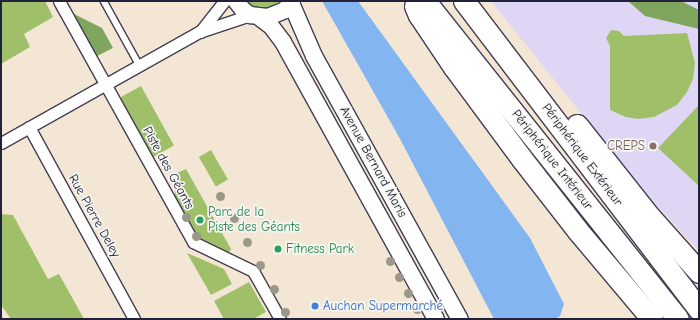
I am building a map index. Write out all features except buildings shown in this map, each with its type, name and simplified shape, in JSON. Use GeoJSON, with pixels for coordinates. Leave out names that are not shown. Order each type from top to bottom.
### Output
{"type":"FeatureCollection","features":[{"type":"Feature","properties":{"kind":"highway"},"geometry":{"type":"LineString","coordinates":[[414,1],[419,15],[454,67],[522,159],[578,231],[652,319]]}},
{"type":"Feature","properties":{"kind":"highway","name":"Périphérique Intérieur"},"geometry":{"type":"LineString","coordinates":[[425,1],[678,319]]}},
{"type":"Feature","properties":{"kind":"highway","name":"Périphérique Extérieur"},"geometry":{"type":"LineString","coordinates":[[464,1],[537,94],[699,310]]}},
{"type":"Feature","properties":{"kind":"highway"},"geometry":{"type":"LineString","coordinates":[[537,94],[554,96],[650,217],[699,272]]}},
{"type":"Feature","properties":{"kind":"highway"},"geometry":{"type":"LineString","coordinates":[[578,231],[639,319]]}},
{"type":"Feature","properties":{"kind":"street","name":"Piste des Géants"},"geometry":{"type":"LineString","coordinates":[[59,1],[193,242],[253,271],[280,319]]}},
{"type":"Feature","properties":{"kind":"street"},"geometry":{"type":"LineString","coordinates":[[199,32],[224,1]]}},
{"type":"Feature","properties":{"kind":"street","name":"Avenue Bernard Maris"},"geometry":{"type":"LineString","coordinates":[[236,1],[243,10],[271,26],[283,42],[436,319]]}},
{"type":"Feature","properties":{"kind":"street"},"geometry":{"type":"LineString","coordinates":[[1,143],[199,32],[255,16],[277,15],[291,2]]}},
{"type":"Feature","properties":{"kind":"street","name":"Avenue Bernard Maris"},"geometry":{"type":"LineString","coordinates":[[291,2],[314,56],[460,319]]}},
{"type":"Feature","properties":{"kind":"street","name":"Rue Pierre Deley"},"geometry":{"type":"LineString","coordinates":[[29,127],[134,319]]}},
{"type":"Feature","properties":{"kind":"lane"},"geometry":{"type":"LineString","coordinates":[[104,1],[140,66]]}},
{"type":"Feature","properties":{"kind":"shaded area","name":"CREPS"},"geometry":{"type":"Polygon","coordinates":[[[491,1],[699,1],[699,251],[641,188],[491,1]]]}},
{"type":"Feature","properties":{"kind":"green space"},"geometry":{"type":"Polygon","coordinates":[[[1,1],[45,1],[53,17],[24,34],[30,47],[1,64],[1,1]]]}},
{"type":"Feature","properties":{"kind":"green space"},"geometry":{"type":"Polygon","coordinates":[[[247,1],[280,1],[269,8],[262,8],[254,7],[247,1]]]}},
{"type":"Feature","properties":{"kind":"green space"},"geometry":{"type":"Polygon","coordinates":[[[628,1],[681,1],[699,10],[699,29],[645,16],[628,1]]]}},
{"type":"Feature","properties":{"kind":"green space"},"geometry":{"type":"Polygon","coordinates":[[[72,13],[102,28],[113,48],[95,57],[72,13]]]}},
{"type":"Feature","properties":{"kind":"green space"},"geometry":{"type":"Polygon","coordinates":[[[611,30],[619,31],[624,36],[687,33],[695,63],[693,79],[687,92],[677,105],[654,117],[638,119],[626,117],[610,110],[610,46],[606,38],[611,30]]]}},
{"type":"Feature","properties":{"kind":"green space"},"geometry":{"type":"Polygon","coordinates":[[[141,86],[174,145],[151,158],[118,99],[141,86]]]}},
{"type":"Feature","properties":{"kind":"green space"},"geometry":{"type":"Polygon","coordinates":[[[699,105],[699,186],[658,148],[699,105]]]}},
{"type":"Feature","properties":{"kind":"green space"},"geometry":{"type":"Polygon","coordinates":[[[211,150],[228,179],[216,186],[199,157],[211,150]]]}},
{"type":"Feature","properties":{"kind":"green space"},"geometry":{"type":"Polygon","coordinates":[[[186,169],[231,249],[228,255],[195,239],[174,201],[177,173],[186,169]]]}},
{"type":"Feature","properties":{"kind":"green space"},"geometry":{"type":"Polygon","coordinates":[[[1,214],[13,215],[48,279],[59,274],[84,319],[11,319],[1,305],[1,214]]]}},
{"type":"Feature","properties":{"kind":"green space"},"geometry":{"type":"Polygon","coordinates":[[[187,253],[224,269],[232,284],[211,295],[187,253]]]}},
{"type":"Feature","properties":{"kind":"green space"},"geometry":{"type":"Polygon","coordinates":[[[249,282],[266,312],[253,319],[224,319],[214,301],[249,282]]]}},
{"type":"Feature","properties":{"kind":"water"},"geometry":{"type":"Polygon","coordinates":[[[322,1],[358,1],[530,238],[564,304],[560,316],[555,319],[494,319],[399,137],[322,1]]]}},
{"type":"Feature","properties":{"kind":"place","name":"CREPS"},"geometry":{"type":"Point","coordinates":[653,146]}},
{"type":"Feature","properties":{"kind":"place","name":"Parc de la Piste des Géants"},"geometry":{"type":"Point","coordinates":[200,220]}},
{"type":"Feature","properties":{"kind":"place","name":"Fitness Park"},"geometry":{"type":"Point","coordinates":[278,249]}},
{"type":"Feature","properties":{"kind":"place","name":"Auchan Supermarché"},"geometry":{"type":"Point","coordinates":[315,306]}}]}
